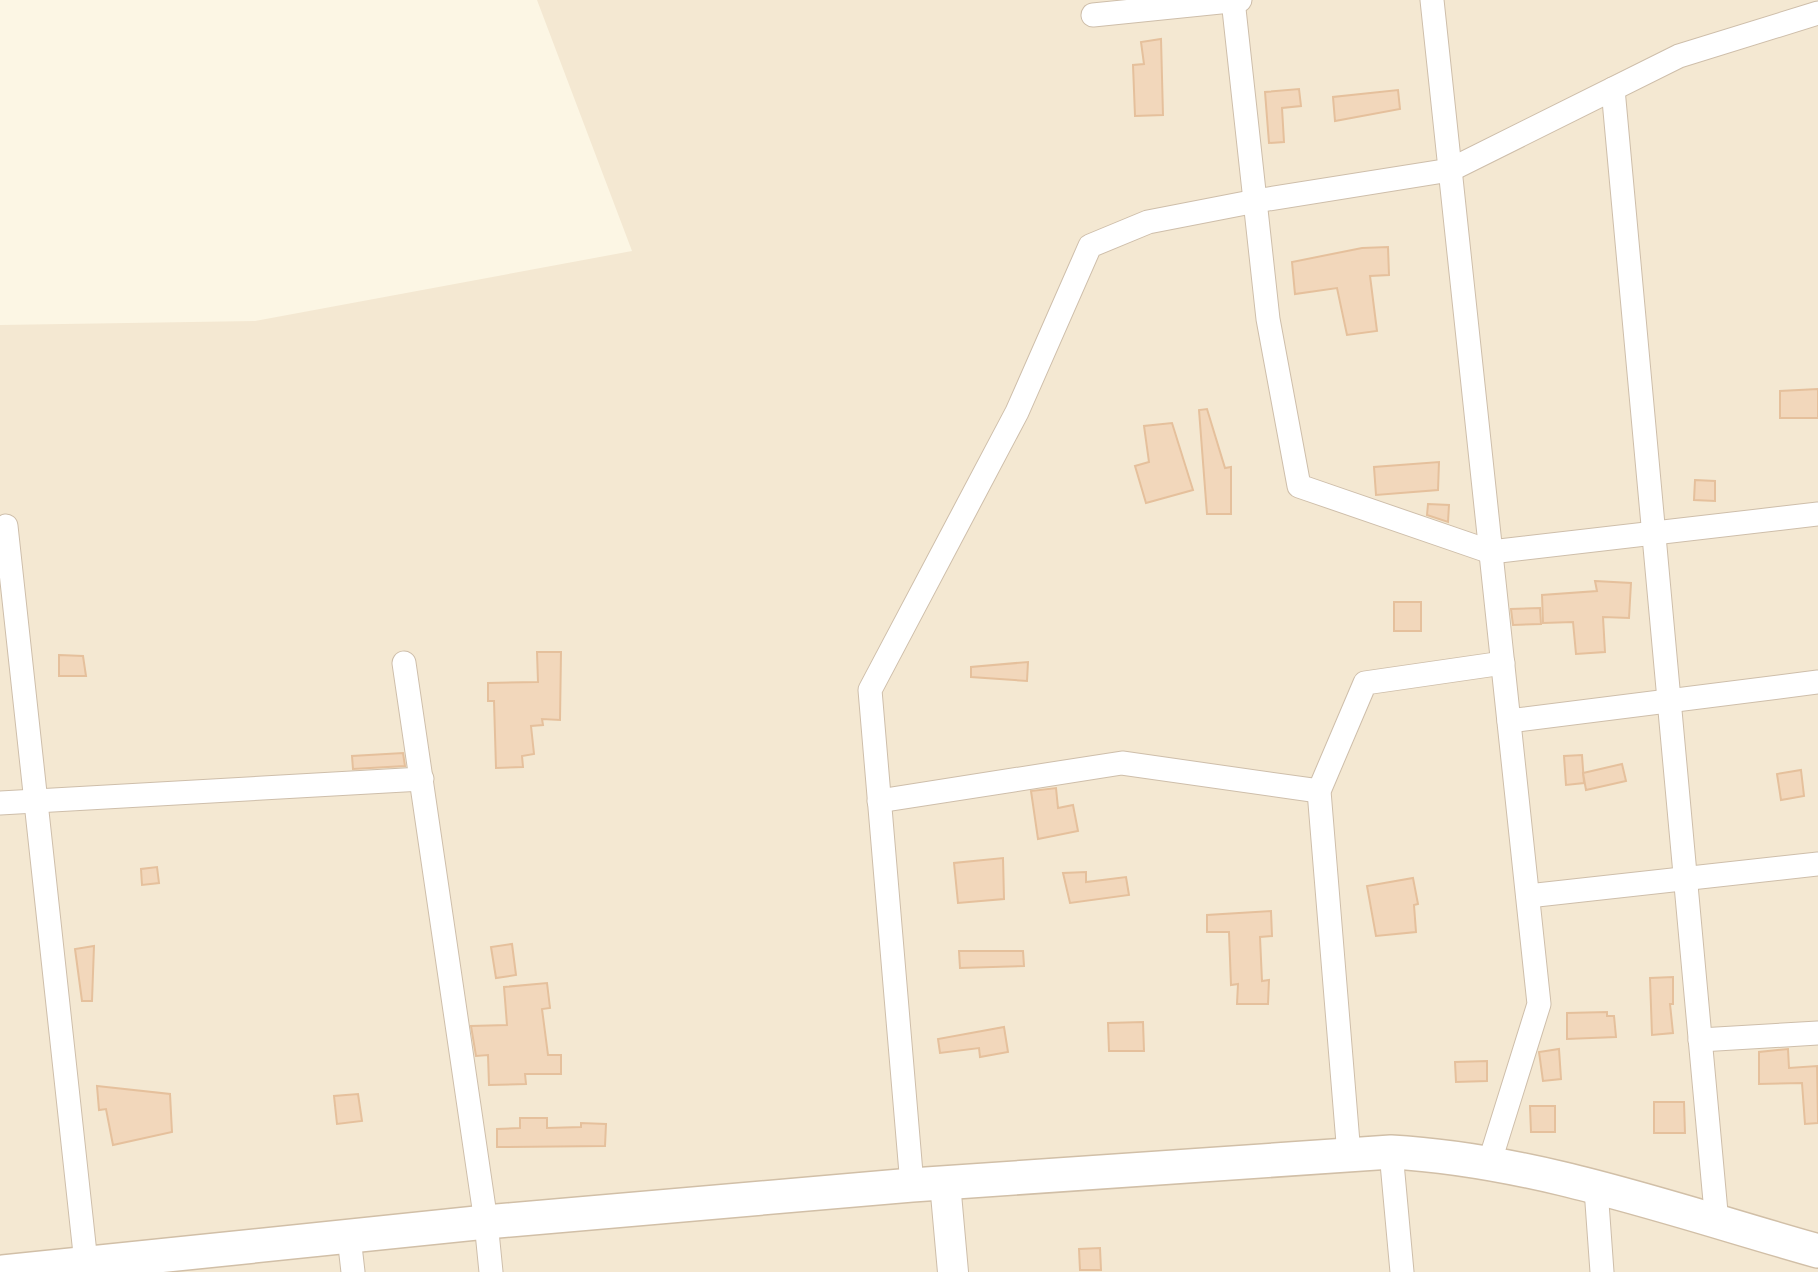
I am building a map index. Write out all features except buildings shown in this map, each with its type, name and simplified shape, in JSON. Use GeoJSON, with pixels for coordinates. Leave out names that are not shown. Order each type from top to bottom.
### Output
{"type":"FeatureCollection","features":[{"type":"Feature","properties":{"kind":"main road"},"geometry":{"type":"LineString","coordinates":[[4,1272],[86,1268],[486,1222],[912,1185],[1391,1152],[1441,1155],[1489,1164],[1596,1189],[1818,1251]]}},
{"type":"Feature","properties":{"kind":"street"},"geometry":{"type":"LineString","coordinates":[[1233,0],[1268,319],[1299,486],[1491,552],[1818,514]]}},
{"type":"Feature","properties":{"kind":"street"},"geometry":{"type":"LineString","coordinates":[[1093,15],[1240,0]]}},
{"type":"Feature","properties":{"kind":"street"},"geometry":{"type":"LineString","coordinates":[[1432,0],[1539,1004],[1489,1164]]}},
{"type":"Feature","properties":{"kind":"street"},"geometry":{"type":"LineString","coordinates":[[912,1185],[870,690],[1017,412],[1090,246],[1149,222],[1256,201],[1450,170],[1679,56],[1818,13]]}},
{"type":"Feature","properties":{"kind":"street"},"geometry":{"type":"LineString","coordinates":[[1613,89],[1717,1223]]}},
{"type":"Feature","properties":{"kind":"street"},"geometry":{"type":"LineString","coordinates":[[6,526],[86,1268]]}},
{"type":"Feature","properties":{"kind":"street"},"geometry":{"type":"LineString","coordinates":[[404,663],[486,1222],[491,1272]]}},
{"type":"Feature","properties":{"kind":"street"},"geometry":{"type":"LineString","coordinates":[[1349,1155],[1319,791],[1365,683],[1503,663]]}},
{"type":"Feature","properties":{"kind":"street"},"geometry":{"type":"LineString","coordinates":[[1509,721],[1818,682]]}},
{"type":"Feature","properties":{"kind":"street"},"geometry":{"type":"LineString","coordinates":[[880,801],[1122,763],[1319,791]]}},
{"type":"Feature","properties":{"kind":"street"},"geometry":{"type":"LineString","coordinates":[[0,803],[422,779]]}},
{"type":"Feature","properties":{"kind":"street"},"geometry":{"type":"LineString","coordinates":[[1528,896],[1818,864]]}},
{"type":"Feature","properties":{"kind":"street"},"geometry":{"type":"LineString","coordinates":[[1700,1040],[1818,1033]]}},
{"type":"Feature","properties":{"kind":"street"},"geometry":{"type":"LineString","coordinates":[[1391,1152],[1402,1272]]}},
{"type":"Feature","properties":{"kind":"street"},"geometry":{"type":"LineString","coordinates":[[945,1183],[953,1272]]}},
{"type":"Feature","properties":{"kind":"street"},"geometry":{"type":"LineString","coordinates":[[1596,1189],[1602,1272]]}},
{"type":"Feature","properties":{"kind":"street"},"geometry":{"type":"LineString","coordinates":[[349,1237],[353,1272]]}},
{"type":"Feature","properties":{"kind":"shaded area"},"geometry":{"type":"Polygon","coordinates":[[[537,0],[1818,0],[1818,1272],[0,1272],[0,325],[255,321],[632,251],[537,0]]]}}]}
